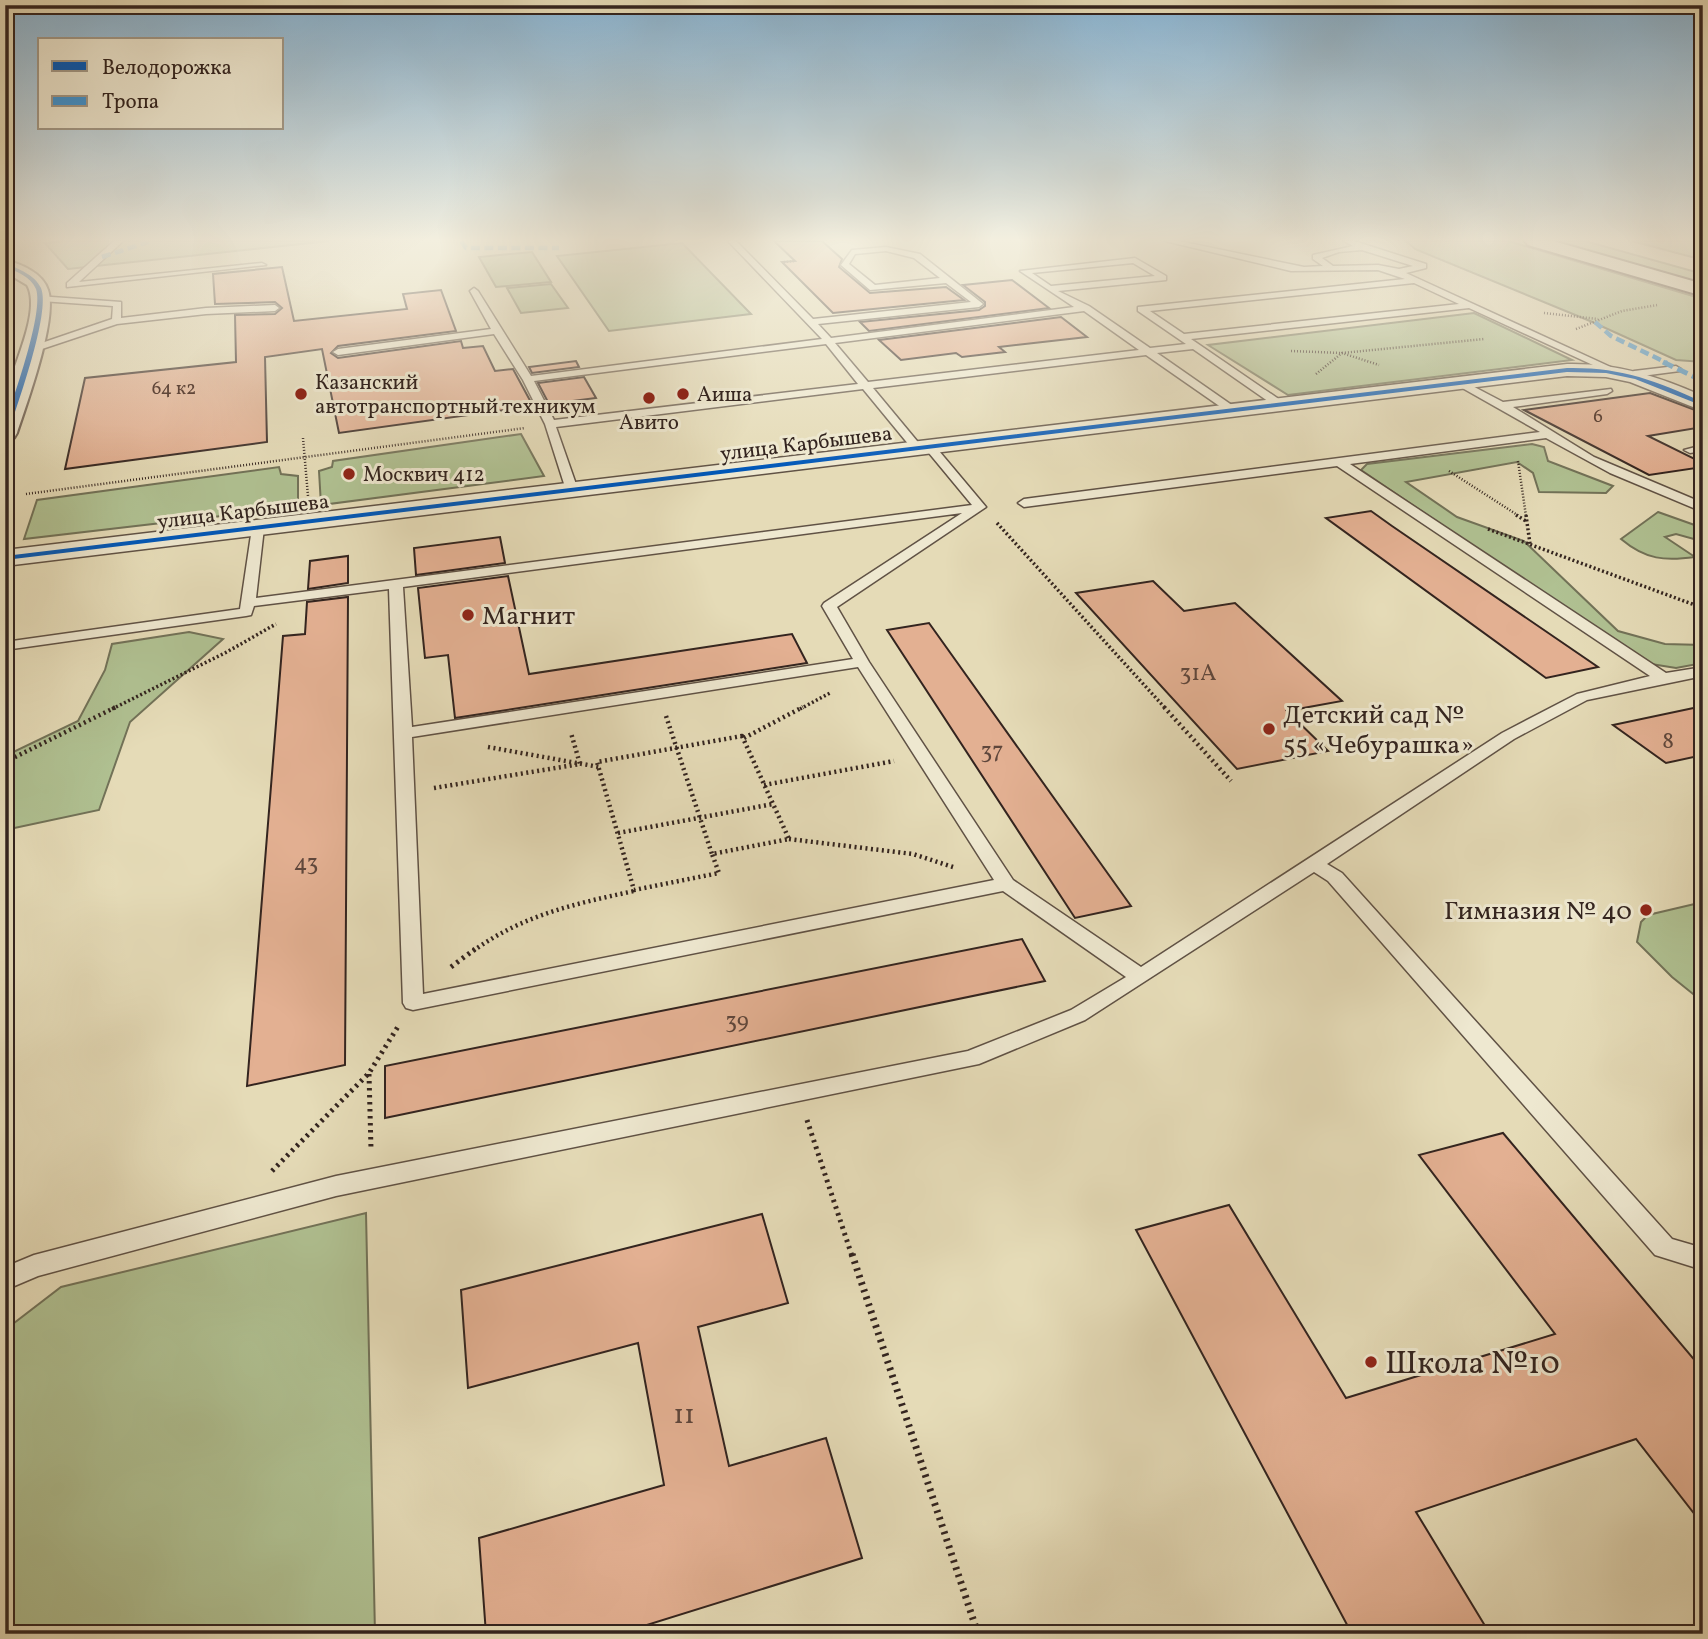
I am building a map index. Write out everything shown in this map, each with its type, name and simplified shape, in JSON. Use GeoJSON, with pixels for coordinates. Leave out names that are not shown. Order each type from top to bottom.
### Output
{"type":"FeatureCollection","features":[{"type":"Feature","properties":{"kind":"street"},"geometry":{"type":"LineString","coordinates":[[5,433],[39,317]]}},
{"type":"Feature","properties":{"kind":"street","name":"улица Карбышева"},"geometry":{"type":"LineString","coordinates":[[5,558],[1567,370],[1617,378]]}},
{"type":"Feature","properties":{"kind":"street"},"geometry":{"type":"LineString","coordinates":[[1617,378],[1703,404]]}},
{"type":"Feature","properties":{"kind":"lane"},"geometry":{"type":"LineString","coordinates":[[30,350],[116,321],[148,317]]}},
{"type":"Feature","properties":{"kind":"lane"},"geometry":{"type":"LineString","coordinates":[[489,317],[528,379],[550,424],[572,490]]}},
{"type":"Feature","properties":{"kind":"lane"},"geometry":{"type":"LineString","coordinates":[[807,317],[980,508]]}},
{"type":"Feature","properties":{"kind":"lane"},"geometry":{"type":"LineString","coordinates":[[811,322],[853,317]]}},
{"type":"Feature","properties":{"kind":"lane"},"geometry":{"type":"LineString","coordinates":[[528,379],[1007,317]]}},
{"type":"Feature","properties":{"kind":"lane"},"geometry":{"type":"LineString","coordinates":[[1100,317],[1232,410]]}},
{"type":"Feature","properties":{"kind":"lane"},"geometry":{"type":"LineString","coordinates":[[1153,317],[1279,404]]}},
{"type":"Feature","properties":{"kind":"lane"},"geometry":{"type":"LineString","coordinates":[[1182,337],[1358,317]]}},
{"type":"Feature","properties":{"kind":"lane"},"geometry":{"type":"LineString","coordinates":[[1497,317],[1617,378]]}},
{"type":"Feature","properties":{"kind":"lane"},"geometry":{"type":"LineString","coordinates":[[338,352],[496,331]]}},
{"type":"Feature","properties":{"kind":"lane"},"geometry":{"type":"LineString","coordinates":[[550,424],[1194,346]]}},
{"type":"Feature","properties":{"kind":"lane"},"geometry":{"type":"LineString","coordinates":[[1502,405],[1617,378],[1676,369]]}},
{"type":"Feature","properties":{"kind":"lane"},"geometry":{"type":"LineString","coordinates":[[1461,383],[1536,424],[1546,435],[1567,447],[1703,508]]}},
{"type":"Feature","properties":{"kind":"lane"},"geometry":{"type":"LineString","coordinates":[[1024,503],[1546,435]]}},
{"type":"Feature","properties":{"kind":"lane"},"geometry":{"type":"LineString","coordinates":[[1690,450],[1703,447]]}},
{"type":"Feature","properties":{"kind":"lane"},"geometry":{"type":"LineString","coordinates":[[1339,462],[1663,678]]}},
{"type":"Feature","properties":{"kind":"lane"},"geometry":{"type":"LineString","coordinates":[[248,603],[396,586],[980,508]]}},
{"type":"Feature","properties":{"kind":"lane"},"geometry":{"type":"LineString","coordinates":[[980,508],[829,606],[865,667],[1006,884],[1141,977]]}},
{"type":"Feature","properties":{"kind":"lane"},"geometry":{"type":"LineString","coordinates":[[5,646],[246,612],[258,528]]}},
{"type":"Feature","properties":{"kind":"lane"},"geometry":{"type":"LineString","coordinates":[[396,586],[407,792],[413,1003],[1006,884]]}},
{"type":"Feature","properties":{"kind":"lane"},"geometry":{"type":"LineString","coordinates":[[404,733],[658,694],[865,667]]}},
{"type":"Feature","properties":{"kind":"lane"},"geometry":{"type":"LineString","coordinates":[[5,1279],[34,1266],[336,1186],[971,1058],[1078,1015],[1141,977],[1508,736],[1582,697],[1703,671]]}},
{"type":"Feature","properties":{"kind":"lane"},"geometry":{"type":"LineString","coordinates":[[1314,864],[1335,877],[1664,1247],[1703,1259]]}},
{"type":"Feature","properties":{"kind":"path"},"geometry":{"type":"LineString","coordinates":[[1288,351],[1342,353],[1532,334],[1590,327],[1603,317]]}},
{"type":"Feature","properties":{"kind":"path"},"geometry":{"type":"LineString","coordinates":[[26,494],[305,459],[550,424]]}},
{"type":"Feature","properties":{"kind":"path"},"geometry":{"type":"LineString","coordinates":[[1503,440],[1517,456],[1530,544]]}},
{"type":"Feature","properties":{"kind":"path"},"geometry":{"type":"LineString","coordinates":[[1419,451],[1526,521]]}},
{"type":"Feature","properties":{"kind":"path"},"geometry":{"type":"LineString","coordinates":[[980,508],[999,525],[1231,781]]}},
{"type":"Feature","properties":{"kind":"path"},"geometry":{"type":"LineString","coordinates":[[1478,526],[1649,591],[1703,608]]}},
{"type":"Feature","properties":{"kind":"path"},"geometry":{"type":"LineString","coordinates":[[5,761],[225,653],[286,618]]}},
{"type":"Feature","properties":{"kind":"path"},"geometry":{"type":"LineString","coordinates":[[634,890],[597,762],[742,736],[744,738],[865,667]]}},
{"type":"Feature","properties":{"kind":"path"},"geometry":{"type":"LineString","coordinates":[[267,1176],[369,1073],[413,1003],[446,970],[499,932],[558,908],[719,873],[658,694]]}},
{"type":"Feature","properties":{"kind":"path"},"geometry":{"type":"LineString","coordinates":[[563,708],[580,764]]}},
{"type":"Feature","properties":{"kind":"path"},"geometry":{"type":"LineString","coordinates":[[744,738],[789,839]]}},
{"type":"Feature","properties":{"kind":"path"},"geometry":{"type":"LineString","coordinates":[[485,747],[599,767]]}},
{"type":"Feature","properties":{"kind":"path"},"geometry":{"type":"LineString","coordinates":[[764,785],[923,756]]}},
{"type":"Feature","properties":{"kind":"path"},"geometry":{"type":"LineString","coordinates":[[407,792],[580,764]]}},
{"type":"Feature","properties":{"kind":"path"},"geometry":{"type":"LineString","coordinates":[[618,833],[773,804]]}},
{"type":"Feature","properties":{"kind":"path"},"geometry":{"type":"LineString","coordinates":[[712,854],[789,839],[913,854],[1006,884]]}},
{"type":"Feature","properties":{"kind":"path"},"geometry":{"type":"LineString","coordinates":[[369,1073],[372,1179]]}},
{"type":"Feature","properties":{"kind":"path"},"geometry":{"type":"LineString","coordinates":[[799,1093],[978,1634]]}},
{"type":"Feature","properties":{"kind":"green space"},"geometry":{"type":"Polygon","coordinates":[[[600,317],[722,317],[609,331],[600,317]]]}},
{"type":"Feature","properties":{"kind":"green space"},"geometry":{"type":"Polygon","coordinates":[[[1437,317],[1483,317],[1572,360],[1288,395],[1208,345],[1437,317]]]}},
{"type":"Feature","properties":{"kind":"green space"},"geometry":{"type":"Polygon","coordinates":[[[1581,317],[1703,317],[1703,362],[1676,360],[1581,317]]]}},
{"type":"Feature","properties":{"kind":"green space"},"geometry":{"type":"Polygon","coordinates":[[[521,434],[544,476],[321,505],[319,471],[332,467],[333,461],[521,434]]]}},
{"type":"Feature","properties":{"kind":"green space"},"geometry":{"type":"Polygon","coordinates":[[[1532,444],[1544,447],[1548,461],[1613,486],[1606,493],[1539,492],[1533,473],[1517,462],[1406,482],[1457,517],[1524,541],[1618,631],[1665,644],[1703,645],[1703,663],[1676,668],[1645,663],[1361,470],[1367,464],[1532,444]]]}},
{"type":"Feature","properties":{"kind":"green space"},"geometry":{"type":"Polygon","coordinates":[[[279,467],[281,474],[298,476],[298,507],[24,539],[37,500],[279,467]]]}},
{"type":"Feature","properties":{"kind":"green space"},"geometry":{"type":"Polygon","coordinates":[[[1658,512],[1703,528],[1701,541],[1676,534],[1665,537],[1695,557],[1674,559],[1647,555],[1621,539],[1658,512]]]}},
{"type":"Feature","properties":{"kind":"green space"},"geometry":{"type":"Polygon","coordinates":[[[189,632],[223,639],[130,722],[99,810],[5,830],[7,755],[78,721],[105,670],[112,644],[189,632]]]}},
{"type":"Feature","properties":{"kind":"green space"},"geometry":{"type":"Polygon","coordinates":[[[1703,902],[1703,1002],[1672,977],[1637,942],[1641,922],[1648,915],[1703,902]]]}},
{"type":"Feature","properties":{"kind":"green space"},"geometry":{"type":"Polygon","coordinates":[[[366,1213],[375,1634],[5,1634],[5,1330],[61,1287],[366,1213]]]}},
{"type":"Feature","properties":{"kind":"building","name":"Казанский автотранспортный техникум"},"geometry":{"type":"Polygon","coordinates":[[[235,317],[293,317],[294,321],[327,317],[451,317],[456,331],[338,346],[331,353],[338,358],[461,341],[463,348],[483,346],[495,371],[513,369],[533,406],[339,433],[322,349],[265,357],[267,442],[65,469],[85,378],[236,362],[235,317]]]}},
{"type":"Feature","properties":{"kind":"building"},"geometry":{"type":"Polygon","coordinates":[[[905,317],[975,317],[869,331],[860,322],[905,317]]]}},
{"type":"Feature","properties":{"kind":"building"},"geometry":{"type":"Polygon","coordinates":[[[1057,317],[1062,317],[1087,337],[999,347],[1005,352],[962,357],[956,353],[901,360],[879,340],[1057,317]]]}},
{"type":"Feature","properties":{"kind":"building"},"geometry":{"type":"Polygon","coordinates":[[[576,361],[579,367],[532,373],[529,367],[576,361]]]}},
{"type":"Feature","properties":{"kind":"building"},"geometry":{"type":"Polygon","coordinates":[[[584,377],[596,398],[549,404],[538,383],[584,377]]]}},
{"type":"Feature","properties":{"kind":"building"},"geometry":{"type":"Polygon","coordinates":[[[1650,393],[1703,413],[1703,427],[1648,436],[1703,463],[1703,467],[1649,475],[1524,410],[1650,393]]]}},
{"type":"Feature","properties":{"kind":"building"},"geometry":{"type":"Polygon","coordinates":[[[1371,511],[1598,667],[1546,678],[1326,518],[1371,511]]]}},
{"type":"Feature","properties":{"kind":"building"},"geometry":{"type":"Polygon","coordinates":[[[500,537],[505,563],[416,575],[414,548],[500,537]]]}},
{"type":"Feature","properties":{"kind":"building"},"geometry":{"type":"Polygon","coordinates":[[[348,556],[348,583],[308,589],[310,561],[348,556]]]}},
{"type":"Feature","properties":{"kind":"building"},"geometry":{"type":"Polygon","coordinates":[[[508,576],[529,674],[792,634],[807,663],[455,718],[448,655],[425,658],[418,588],[508,576]]]}},
{"type":"Feature","properties":{"kind":"building"},"geometry":{"type":"Polygon","coordinates":[[[1153,581],[1184,611],[1235,603],[1342,701],[1287,711],[1328,751],[1237,769],[1076,593],[1153,581]]]}},
{"type":"Feature","properties":{"kind":"building"},"geometry":{"type":"Polygon","coordinates":[[[348,597],[345,1065],[247,1086],[283,636],[305,634],[307,602],[348,597]]]}},
{"type":"Feature","properties":{"kind":"building"},"geometry":{"type":"Polygon","coordinates":[[[929,623],[1131,906],[1075,918],[887,630],[929,623]]]}},
{"type":"Feature","properties":{"kind":"building"},"geometry":{"type":"Polygon","coordinates":[[[1703,706],[1703,755],[1666,763],[1613,725],[1703,706]]]}},
{"type":"Feature","properties":{"kind":"building"},"geometry":{"type":"Polygon","coordinates":[[[1022,939],[1045,981],[385,1118],[385,1066],[1022,939]]]}},
{"type":"Feature","properties":{"kind":"building"},"geometry":{"type":"Polygon","coordinates":[[[1503,1133],[1703,1370],[1703,1525],[1636,1439],[1416,1512],[1490,1634],[1352,1634],[1136,1230],[1229,1205],[1346,1398],[1555,1334],[1419,1155],[1503,1133]]]}},
{"type":"Feature","properties":{"kind":"building"},"geometry":{"type":"Polygon","coordinates":[[[762,1214],[788,1303],[698,1327],[729,1466],[826,1438],[862,1558],[618,1634],[486,1634],[479,1538],[664,1485],[638,1343],[468,1388],[461,1290],[762,1214]]]}},
{"type":"Feature","properties":{"kind":"marked path"},"geometry":{"type":"LineString","coordinates":[[1595,322],[1611,336],[1703,381]]}},
{"type":"Feature","properties":{"kind":"cycle path"},"geometry":{"type":"LineString","coordinates":[[5,433],[28,360],[38,317]]}},
{"type":"Feature","properties":{"kind":"cycle path"},"geometry":{"type":"LineString","coordinates":[[5,558],[1567,370],[1622,373],[1703,404]]}},
{"type":"Feature","properties":{"kind":"place","name":"Казанский автотранспортный техникум"},"geometry":{"type":"Point","coordinates":[301,394]}},
{"type":"Feature","properties":{"kind":"place","name":"Аиша"},"geometry":{"type":"Point","coordinates":[683,394]}},
{"type":"Feature","properties":{"kind":"place","name":"Авито"},"geometry":{"type":"Point","coordinates":[649,398]}},
{"type":"Feature","properties":{"kind":"place","name":"Москвич 412"},"geometry":{"type":"Point","coordinates":[349,474]}},
{"type":"Feature","properties":{"kind":"place","name":"Магнит"},"geometry":{"type":"Point","coordinates":[468,615]}},
{"type":"Feature","properties":{"kind":"place","name":"Детский сад № 55 «Чебурашка»"},"geometry":{"type":"Point","coordinates":[1269,729]}},
{"type":"Feature","properties":{"kind":"place","name":"Гимназия № 40"},"geometry":{"type":"Point","coordinates":[1646,910]}},
{"type":"Feature","properties":{"kind":"place","name":"Школа №10"},"geometry":{"type":"Point","coordinates":[1371,1362]}}]}
